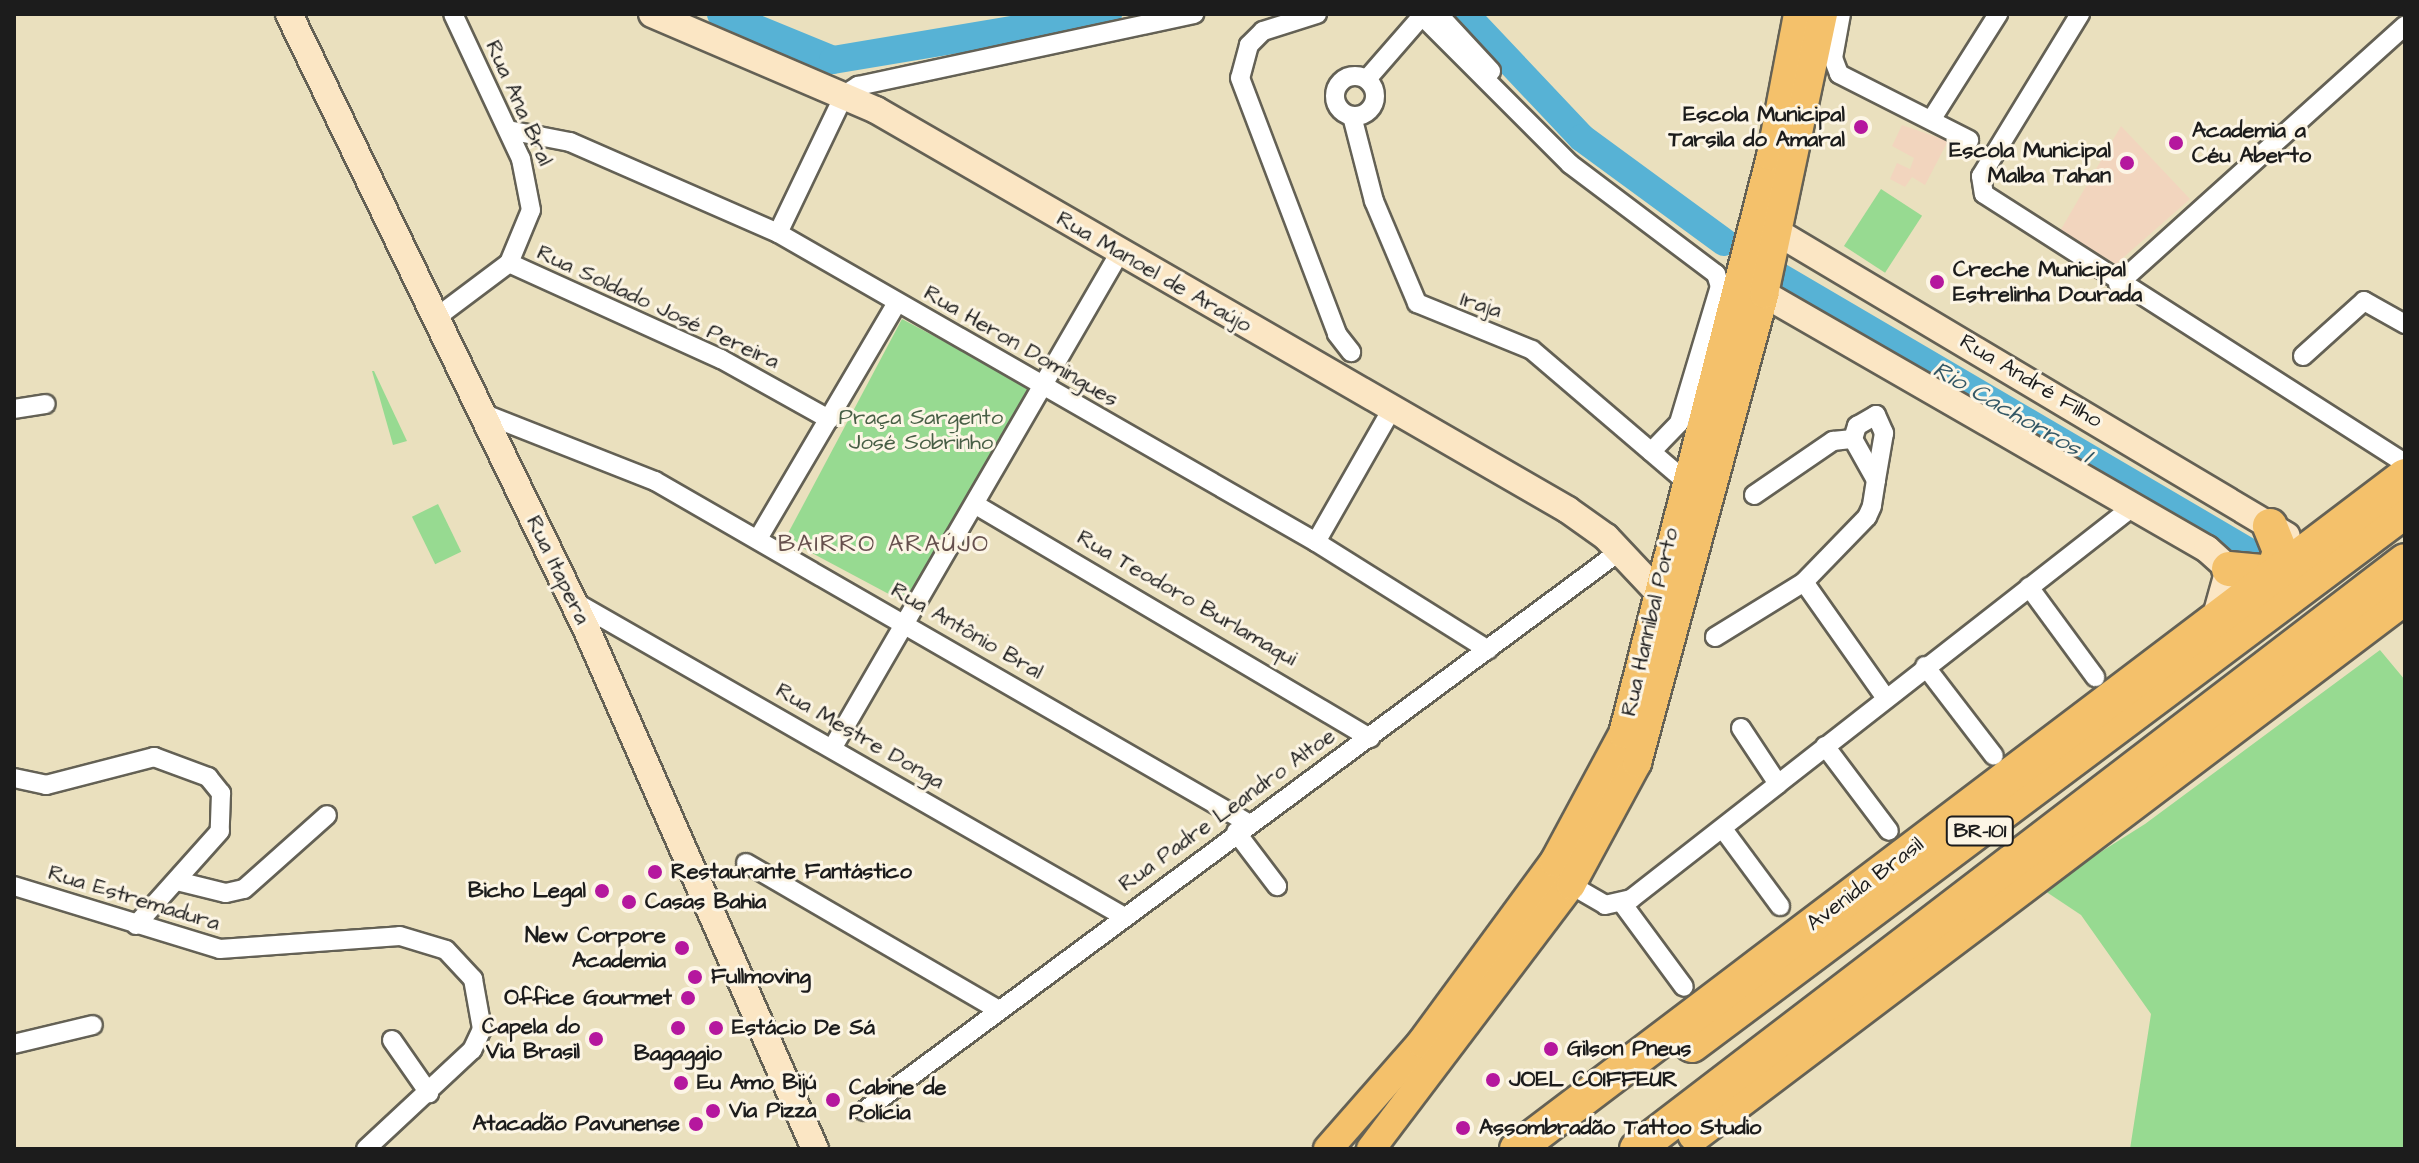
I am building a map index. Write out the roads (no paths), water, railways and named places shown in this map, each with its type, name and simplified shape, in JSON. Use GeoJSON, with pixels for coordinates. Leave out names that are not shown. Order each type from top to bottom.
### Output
{"type":"FeatureCollection","features":[{"type":"Feature","properties":{"kind":"highway","name":"Avenida Brasil"},"geometry":{"type":"LineString","coordinates":[[1556,1133],[2216,616],[2405,476]]}},
{"type":"Feature","properties":{"kind":"highway","name":"Avenida Brasil"},"geometry":{"type":"LineString","coordinates":[[1517,1149],[1556,1133],[2405,511]]}},
{"type":"Feature","properties":{"kind":"highway"},"geometry":{"type":"LineString","coordinates":[[2232,571],[2273,573],[2280,551],[2270,526]]}},
{"type":"Feature","properties":{"kind":"highway","name":"BR-101"},"geometry":{"type":"LineString","coordinates":[[1637,1149],[2405,561]]}},
{"type":"Feature","properties":{"kind":"highway"},"geometry":{"type":"LineString","coordinates":[[1676,1149],[2405,597]]}},
{"type":"Feature","properties":{"kind":"highway"},"geometry":{"type":"LineString","coordinates":[[1741,1099],[1811,1015]]}},
{"type":"Feature","properties":{"kind":"highway"},"geometry":{"type":"LineString","coordinates":[[1531,1149],[1556,1133]]}},
{"type":"Feature","properties":{"kind":"main road","name":"Rua Hannibal Porto"},"geometry":{"type":"LineString","coordinates":[[1328,1149],[1421,1043],[1554,862],[1605,775],[1631,708],[1642,572],[1683,479],[1753,219],[1798,14]]}},
{"type":"Feature","properties":{"kind":"main road","name":"Rua Hannibal Porto"},"geometry":{"type":"LineString","coordinates":[[1371,1149],[1571,885],[1637,763],[1680,614],[1764,294],[1823,14]]}},
{"type":"Feature","properties":{"kind":"main road"},"geometry":{"type":"LineString","coordinates":[[1402,1109],[1388,1089],[1421,1043]]}},
{"type":"Feature","properties":{"kind":"street","name":"Rua Itapera"},"geometry":{"type":"LineString","coordinates":[[289,14],[572,601],[817,1144]]}},
{"type":"Feature","properties":{"kind":"street","name":"Rua Ana Bral"},"geometry":{"type":"LineString","coordinates":[[453,14],[508,130],[531,198],[509,263]]}},
{"type":"Feature","properties":{"kind":"street","name":"Rua Manoel de Araújo"},"geometry":{"type":"LineString","coordinates":[[652,14],[844,95],[1576,515],[1642,572],[1680,614]]}},
{"type":"Feature","properties":{"kind":"street"},"geometry":{"type":"LineString","coordinates":[[778,233],[844,95],[896,74],[1194,14]]}},
{"type":"Feature","properties":{"kind":"street"},"geometry":{"type":"LineString","coordinates":[[1317,14],[1263,31],[1249,45],[1240,78],[1337,334],[1351,352]]}},
{"type":"Feature","properties":{"kind":"street"},"geometry":{"type":"LineString","coordinates":[[1841,14],[1833,58],[1839,74],[1933,117],[1969,140]]}},
{"type":"Feature","properties":{"kind":"street"},"geometry":{"type":"LineString","coordinates":[[1933,117],[1998,14]]}},
{"type":"Feature","properties":{"kind":"street"},"geometry":{"type":"LineString","coordinates":[[2080,14],[1980,183],[1989,200],[2405,463]]}},
{"type":"Feature","properties":{"kind":"street"},"geometry":{"type":"LineString","coordinates":[[1367,79],[1427,15]]}},
{"type":"Feature","properties":{"kind":"street"},"geometry":{"type":"LineString","coordinates":[[1427,15],[1569,158],[1737,278],[2133,507],[2232,571],[2216,616]]}},
{"type":"Feature","properties":{"kind":"street"},"geometry":{"type":"LineString","coordinates":[[1427,15],[1570,164],[1716,274],[1720,286],[1679,423],[1651,452]]}},
{"type":"Feature","properties":{"kind":"street"},"geometry":{"type":"LineString","coordinates":[[2118,284],[2405,26]]}},
{"type":"Feature","properties":{"kind":"street"},"geometry":{"type":"LineString","coordinates":[[1349,76],[1367,79],[1375,98],[1352,116],[1336,106],[1336,88],[1349,76]]}},
{"type":"Feature","properties":{"kind":"street","name":"Iraja"},"geometry":{"type":"LineString","coordinates":[[1352,116],[1374,201],[1417,303],[1532,350],[1683,479]]}},
{"type":"Feature","properties":{"kind":"street","name":"Rua Heron Domingues"},"geometry":{"type":"LineString","coordinates":[[508,130],[570,142],[778,233],[1316,542],[1488,650]]}},
{"type":"Feature","properties":{"kind":"street","name":"Rua André Filho"},"geometry":{"type":"LineString","coordinates":[[1753,219],[1779,230],[2307,548]]}},
{"type":"Feature","properties":{"kind":"street"},"geometry":{"type":"LineString","coordinates":[[833,747],[1120,252]]}},
{"type":"Feature","properties":{"kind":"street"},"geometry":{"type":"LineString","coordinates":[[437,317],[509,263]]}},
{"type":"Feature","properties":{"kind":"street","name":"Rua Soldado José Pereira"},"geometry":{"type":"LineString","coordinates":[[509,263],[721,359],[829,419]]}},
{"type":"Feature","properties":{"kind":"street"},"geometry":{"type":"LineString","coordinates":[[2303,356],[2364,301],[2405,324]]}},
{"type":"Feature","properties":{"kind":"street"},"geometry":{"type":"LineString","coordinates":[[759,537],[897,303]]}},
{"type":"Feature","properties":{"kind":"street"},"geometry":{"type":"LineString","coordinates":[[14,409],[46,404]]}},
{"type":"Feature","properties":{"kind":"street"},"geometry":{"type":"LineString","coordinates":[[1316,542],[1392,409]]}},
{"type":"Feature","properties":{"kind":"street","name":"Rua Antônio Bral"},"geometry":{"type":"LineString","coordinates":[[482,413],[655,481],[759,537],[1242,827]]}},
{"type":"Feature","properties":{"kind":"street"},"geometry":{"type":"LineString","coordinates":[[1715,637],[1804,582],[1860,527],[1876,480],[1882,420],[1866,417],[1853,439]]}},
{"type":"Feature","properties":{"kind":"street"},"geometry":{"type":"LineString","coordinates":[[1853,439],[1876,480]]}},
{"type":"Feature","properties":{"kind":"street"},"geometry":{"type":"LineString","coordinates":[[1754,495],[1833,441],[1853,439]]}},
{"type":"Feature","properties":{"kind":"street","name":"Rua Teodoro Burlamaqui"},"geometry":{"type":"LineString","coordinates":[[976,505],[1370,738]]}},
{"type":"Feature","properties":{"kind":"street"},"geometry":{"type":"LineString","coordinates":[[1571,885],[1597,902],[1622,903],[1723,829],[1885,697],[2133,507]]}},
{"type":"Feature","properties":{"kind":"street","name":"Rua Manoel de Araújo"},"geometry":{"type":"LineString","coordinates":[[1642,572],[1688,584]]}},
{"type":"Feature","properties":{"kind":"street","name":"Rua Padre Leandro Altoe"},"geometry":{"type":"LineString","coordinates":[[864,1111],[995,1008],[1488,650],[1642,572]]}},
{"type":"Feature","properties":{"kind":"street"},"geometry":{"type":"LineString","coordinates":[[1804,582],[1885,697]]}},
{"type":"Feature","properties":{"kind":"street"},"geometry":{"type":"LineString","coordinates":[[2029,587],[2095,677]]}},
{"type":"Feature","properties":{"kind":"street","name":"Rua Mestre Donga"},"geometry":{"type":"LineString","coordinates":[[572,601],[833,747],[1121,915]]}},
{"type":"Feature","properties":{"kind":"street"},"geometry":{"type":"LineString","coordinates":[[1925,666],[1994,756]]}},
{"type":"Feature","properties":{"kind":"street"},"geometry":{"type":"LineString","coordinates":[[1741,728],[1778,784]]}},
{"type":"Feature","properties":{"kind":"street"},"geometry":{"type":"LineString","coordinates":[[1825,746],[1889,831]]}},
{"type":"Feature","properties":{"kind":"street"},"geometry":{"type":"LineString","coordinates":[[14,778],[46,785],[154,757],[208,777],[221,793],[220,831],[136,925]]}},
{"type":"Feature","properties":{"kind":"street"},"geometry":{"type":"LineString","coordinates":[[177,881],[226,893],[244,889],[327,815]]}},
{"type":"Feature","properties":{"kind":"street"},"geometry":{"type":"LineString","coordinates":[[1242,827],[1277,886]]}},
{"type":"Feature","properties":{"kind":"street"},"geometry":{"type":"LineString","coordinates":[[1723,829],[1780,906]]}},
{"type":"Feature","properties":{"kind":"street"},"geometry":{"type":"LineString","coordinates":[[746,863],[995,1008]]}},
{"type":"Feature","properties":{"kind":"street","name":"Rua Estremadura"},"geometry":{"type":"LineString","coordinates":[[16,893],[240,952],[400,936],[446,950],[473,979],[482,1029],[429,1093],[366,1149]]}},
{"type":"Feature","properties":{"kind":"street"},"geometry":{"type":"LineString","coordinates":[[1622,903],[1684,987]]}},
{"type":"Feature","properties":{"kind":"street"},"geometry":{"type":"LineString","coordinates":[[14,1044],[93,1025]]}},
{"type":"Feature","properties":{"kind":"street"},"geometry":{"type":"LineString","coordinates":[[392,1040],[429,1093]]}},
{"type":"Feature","properties":{"kind":"waterway","name":"Rio Cachorros I"},"geometry":{"type":"LineString","coordinates":[[721,14],[833,60],[1108,14]]}},
{"type":"Feature","properties":{"kind":"waterway","name":"Rio Cachorros I"},"geometry":{"type":"LineString","coordinates":[[1465,14],[1582,138],[1724,242]]}},
{"type":"Feature","properties":{"kind":"waterway","name":"Rio Cachorros I"},"geometry":{"type":"LineString","coordinates":[[1775,274],[2249,552]]}},
{"type":"Feature","properties":{"kind":"place","name":"Escola Municipal Tarsila do Amaral"},"geometry":{"type":"Point","coordinates":[1861,127]}},
{"type":"Feature","properties":{"kind":"place","name":"Academia a Céu Aberto"},"geometry":{"type":"Point","coordinates":[2176,143]}},
{"type":"Feature","properties":{"kind":"place","name":"Escola Municipal Malba Tahan"},"geometry":{"type":"Point","coordinates":[2127,163]}},
{"type":"Feature","properties":{"kind":"place","name":"Creche Municipal Estrelinha Dourada"},"geometry":{"type":"Point","coordinates":[1937,282]}},
{"type":"Feature","properties":{"kind":"place","name":"Restaurante Fantástico"},"geometry":{"type":"Point","coordinates":[655,872]}},
{"type":"Feature","properties":{"kind":"place","name":"Bicho Legal"},"geometry":{"type":"Point","coordinates":[602,891]}},
{"type":"Feature","properties":{"kind":"place","name":"Casas Bahia"},"geometry":{"type":"Point","coordinates":[629,902]}},
{"type":"Feature","properties":{"kind":"place","name":"New Corpore Academia"},"geometry":{"type":"Point","coordinates":[682,948]}},
{"type":"Feature","properties":{"kind":"place","name":"Fullmoving"},"geometry":{"type":"Point","coordinates":[695,977]}},
{"type":"Feature","properties":{"kind":"place","name":"Office Gourmet"},"geometry":{"type":"Point","coordinates":[688,998]}},
{"type":"Feature","properties":{"kind":"place","name":"Bagaggio"},"geometry":{"type":"Point","coordinates":[678,1028]}},
{"type":"Feature","properties":{"kind":"place","name":"Estácio De Sá"},"geometry":{"type":"Point","coordinates":[716,1028]}},
{"type":"Feature","properties":{"kind":"place","name":"Capela do Via Brasil"},"geometry":{"type":"Point","coordinates":[596,1039]}},
{"type":"Feature","properties":{"kind":"place","name":"Gilson Pneus"},"geometry":{"type":"Point","coordinates":[1551,1049]}},
{"type":"Feature","properties":{"kind":"place","name":"JOEL COIFFEUR"},"geometry":{"type":"Point","coordinates":[1493,1080]}},
{"type":"Feature","properties":{"kind":"place","name":"Eu Amo Bijú"},"geometry":{"type":"Point","coordinates":[681,1083]}},
{"type":"Feature","properties":{"kind":"place","name":"Cabine de Polícia"},"geometry":{"type":"Point","coordinates":[833,1100]}},
{"type":"Feature","properties":{"kind":"place","name":"Via Pizza"},"geometry":{"type":"Point","coordinates":[713,1111]}},
{"type":"Feature","properties":{"kind":"place","name":"Atacadão Pavunense"},"geometry":{"type":"Point","coordinates":[696,1124]}},
{"type":"Feature","properties":{"kind":"place","name":"Assombradão Tattoo Studio"},"geometry":{"type":"Point","coordinates":[1463,1128]}},
{"type":"Feature","properties":{"kind":"district","name":"BAIRRO ARAÚJO"},"geometry":{"type":"Point","coordinates":[884,545]}},
{"type":"Feature","properties":{"kind":"park label","name":"Praça Sargento José Sobrinho"},"geometry":{"type":"Point","coordinates":[921,430]}}]}
